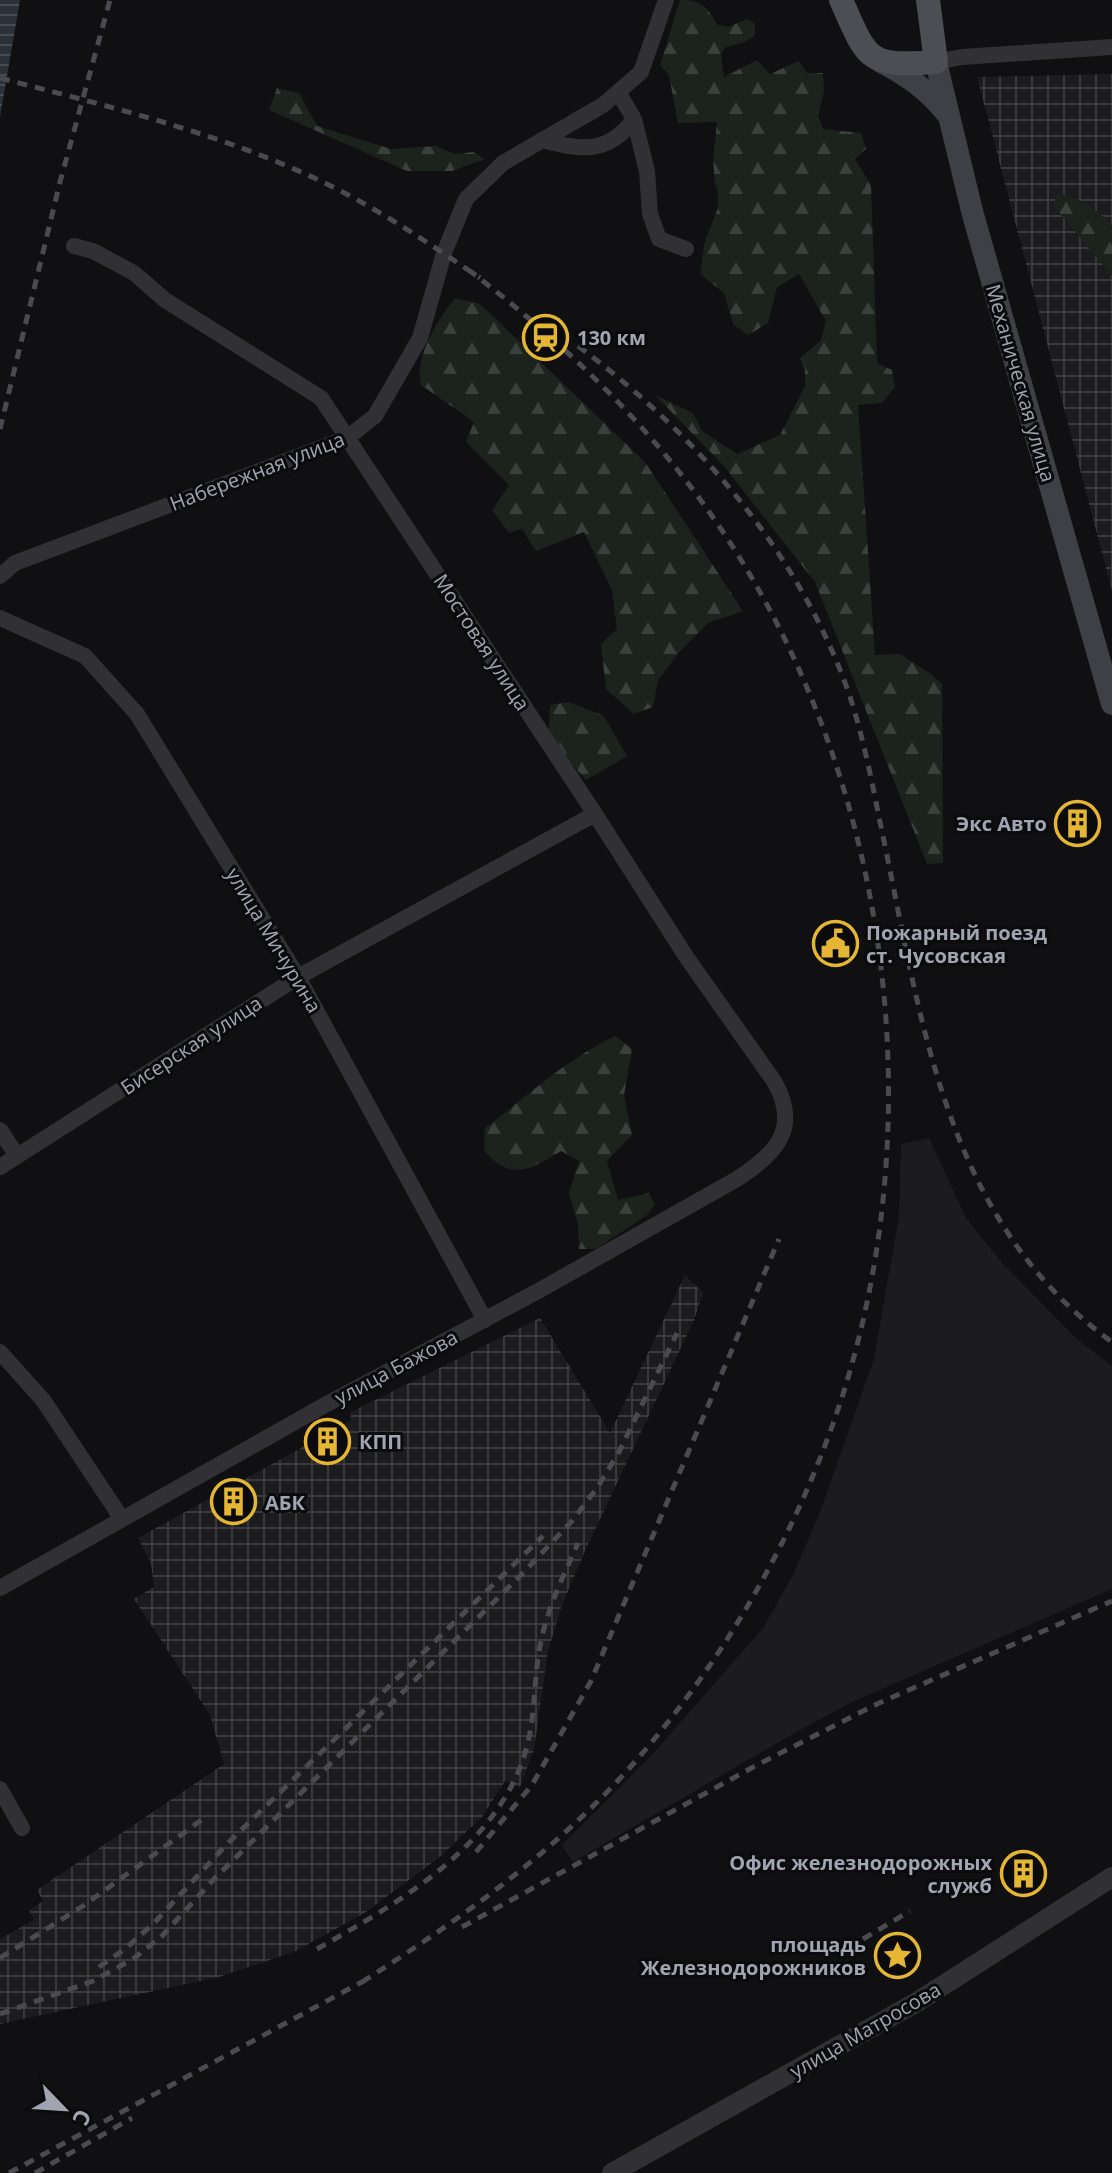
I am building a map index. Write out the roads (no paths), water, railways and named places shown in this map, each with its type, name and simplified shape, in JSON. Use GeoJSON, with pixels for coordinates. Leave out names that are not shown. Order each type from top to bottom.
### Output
{"type":"FeatureCollection","features":[{"type":"Feature","properties":{"kind":"main road"},"geometry":{"type":"LineString","coordinates":[[880,61],[895,65],[936,62],[928,0]]}},
{"type":"Feature","properties":{"kind":"main road"},"geometry":{"type":"LineString","coordinates":[[846,7],[863,48],[920,86],[949,117]]}},
{"type":"Feature","properties":{"kind":"main road","name":"Механическая улица"},"geometry":{"type":"LineString","coordinates":[[936,62],[972,211],[1112,704]]}},
{"type":"Feature","properties":{"kind":"street","name":"Набережная улица"},"geometry":{"type":"LineString","coordinates":[[0,576],[15,563],[347,438],[375,416],[420,338],[444,253],[466,199],[503,163],[603,105],[641,72],[666,0]]}},
{"type":"Feature","properties":{"kind":"street"},"geometry":{"type":"LineString","coordinates":[[936,62],[962,57],[1112,47]]}},
{"type":"Feature","properties":{"kind":"street"},"geometry":{"type":"LineString","coordinates":[[618,92],[634,119],[647,171],[650,214],[659,239],[686,249]]}},
{"type":"Feature","properties":{"kind":"street"},"geometry":{"type":"LineString","coordinates":[[542,140],[590,148],[620,138],[634,119]]}},
{"type":"Feature","properties":{"kind":"street","name":"Мостовая улица"},"geometry":{"type":"LineString","coordinates":[[74,246],[93,251],[134,273],[165,300],[321,398],[687,958],[774,1081],[785,1108],[782,1135]]}},
{"type":"Feature","properties":{"kind":"street","name":"улица Мичурина"},"geometry":{"type":"LineString","coordinates":[[0,618],[85,656],[137,714],[298,977],[485,1320]]}},
{"type":"Feature","properties":{"kind":"street","name":"Бисерская улица"},"geometry":{"type":"LineString","coordinates":[[0,1167],[298,977],[595,814]]}},
{"type":"Feature","properties":{"kind":"street"},"geometry":{"type":"LineString","coordinates":[[0,1130],[17,1156]]}},
{"type":"Feature","properties":{"kind":"street","name":"улица Бажова"},"geometry":{"type":"LineString","coordinates":[[0,1588],[737,1179],[765,1160],[782,1135]]}},
{"type":"Feature","properties":{"kind":"street"},"geometry":{"type":"LineString","coordinates":[[0,1352],[43,1400],[122,1519]]}},
{"type":"Feature","properties":{"kind":"street"},"geometry":{"type":"LineString","coordinates":[[0,1789],[22,1828]]}},
{"type":"Feature","properties":{"kind":"street","name":"улица Матросова"},"geometry":{"type":"LineString","coordinates":[[612,2173],[917,2002],[1112,1877]]}},
{"type":"Feature","properties":{"kind":"railway"},"geometry":{"type":"LineString","coordinates":[[0,429],[60,182],[110,0]]}},
{"type":"Feature","properties":{"kind":"railway"},"geometry":{"type":"LineString","coordinates":[[0,78],[170,124],[295,169],[373,209],[480,278]]}},
{"type":"Feature","properties":{"kind":"railway"},"geometry":{"type":"LineString","coordinates":[[362,1982],[477,1904],[549,1847],[615,1784],[704,1674],[778,1552],[834,1421],[865,1311],[883,1197],[888,1081],[881,965],[860,851],[828,740],[782,634],[725,535],[640,426],[576,361],[470,271]]}},
{"type":"Feature","properties":{"kind":"railway"},"geometry":{"type":"LineString","coordinates":[[578,346],[662,417],[738,498],[771,542],[826,637],[847,688],[862,737],[926,1038],[947,1107],[974,1173],[1009,1235],[1055,1292],[1112,1342]]}},
{"type":"Feature","properties":{"kind":"railway"},"geometry":{"type":"LineString","coordinates":[[476,1852],[532,1785],[591,1681],[779,1239]]}},
{"type":"Feature","properties":{"kind":"railway"},"geometry":{"type":"LineString","coordinates":[[0,2014],[93,1981],[133,1959],[162,1936],[214,1879],[522,1574],[572,1521],[597,1488],[619,1452],[677,1333]]}},
{"type":"Feature","properties":{"kind":"railway"},"geometry":{"type":"LineString","coordinates":[[99,1967],[154,1923],[228,1843],[543,1536]]}},
{"type":"Feature","properties":{"kind":"railway"},"geometry":{"type":"LineString","coordinates":[[317,1949],[382,1911],[445,1866],[497,1810],[515,1778],[528,1742],[545,1624],[578,1543]]}},
{"type":"Feature","properties":{"kind":"railway"},"geometry":{"type":"LineString","coordinates":[[462,1927],[757,1765],[877,1704],[1112,1601]]}},
{"type":"Feature","properties":{"kind":"railway"},"geometry":{"type":"LineString","coordinates":[[0,1958],[83,1906],[207,1816]]}},
{"type":"Feature","properties":{"kind":"railway"},"geometry":{"type":"LineString","coordinates":[[863,1939],[910,1911]]}},
{"type":"Feature","properties":{"kind":"railway"},"geometry":{"type":"LineString","coordinates":[[9,2173],[371,1977]]}},
{"type":"Feature","properties":{"kind":"railway"},"geometry":{"type":"LineString","coordinates":[[35,2173],[132,2118]]}},
{"type":"Feature","properties":{"kind":"place","name":"130 км"},"geometry":{"type":"Point","coordinates":[546,337]}},
{"type":"Feature","properties":{"kind":"place","name":"Экс Авто"},"geometry":{"type":"Point","coordinates":[1078,823]}},
{"type":"Feature","properties":{"kind":"place","name":"Пожарный поезд ст. Чусовская"},"geometry":{"type":"Point","coordinates":[835,944]}},
{"type":"Feature","properties":{"kind":"place","name":"КПП"},"geometry":{"type":"Point","coordinates":[328,1441]}},
{"type":"Feature","properties":{"kind":"place","name":"АБК"},"geometry":{"type":"Point","coordinates":[234,1502]}},
{"type":"Feature","properties":{"kind":"place","name":"Офис железнодорожных служб"},"geometry":{"type":"Point","coordinates":[1023,1873]}},
{"type":"Feature","properties":{"kind":"place","name":"площадь Железнодорожников"},"geometry":{"type":"Point","coordinates":[897,1955]}}]}
